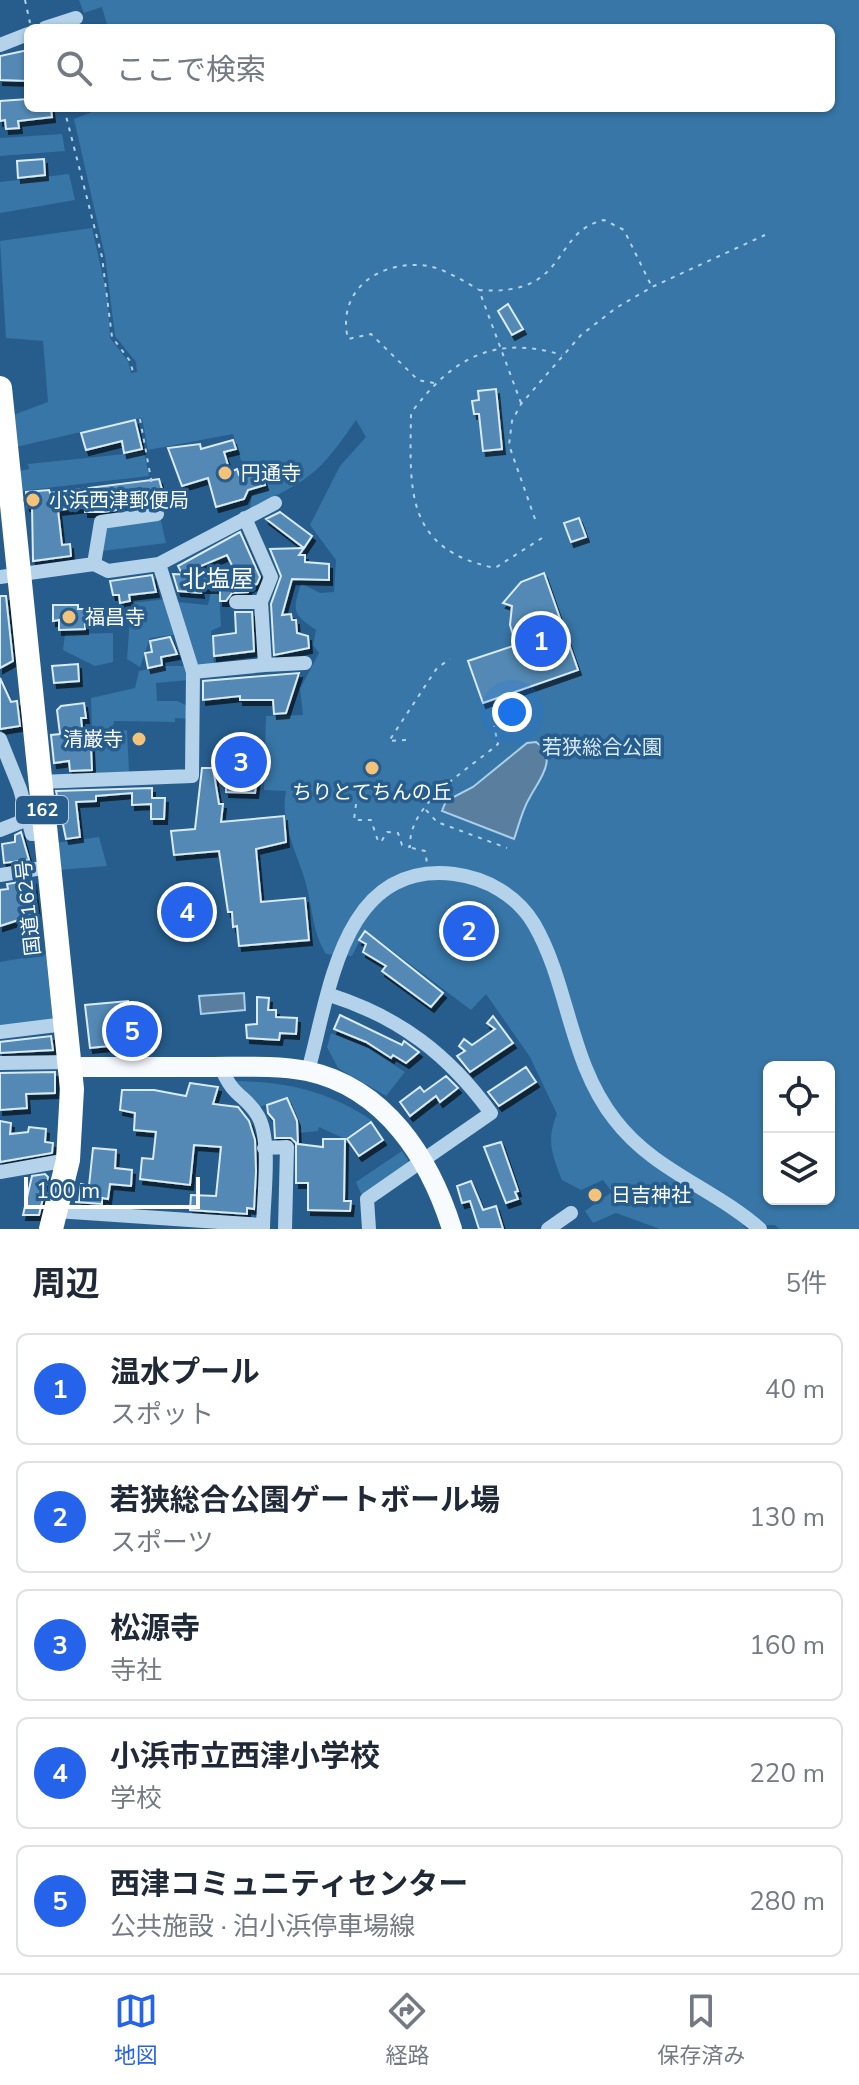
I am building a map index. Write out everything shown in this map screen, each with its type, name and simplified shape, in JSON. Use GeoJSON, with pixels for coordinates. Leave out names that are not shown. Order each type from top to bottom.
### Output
{"type":"FeatureCollection","features":[{"type":"Feature","properties":{"kind":"highway","name":"国道162号"},"geometry":{"type":"LineString","coordinates":[[0,388],[9,576],[39,782],[36,826],[48,867],[73,1107],[68,1160],[53,1220]]}},
{"type":"Feature","properties":{"kind":"main road"},"geometry":{"type":"LineString","coordinates":[[70,1064],[308,1071],[351,1089],[382,1110],[424,1160],[439,1190],[452,1229]]}},
{"type":"Feature","properties":{"kind":"street"},"geometry":{"type":"LineString","coordinates":[[57,24],[76,18]]}},
{"type":"Feature","properties":{"kind":"street"},"geometry":{"type":"LineString","coordinates":[[0,45],[24,36]]}},
{"type":"Feature","properties":{"kind":"street"},"geometry":{"type":"LineString","coordinates":[[9,576],[94,564],[108,571],[159,564],[275,503]]}},
{"type":"Feature","properties":{"kind":"street"},"geometry":{"type":"LineString","coordinates":[[94,564],[101,522],[157,514]]}},
{"type":"Feature","properties":{"kind":"street"},"geometry":{"type":"LineString","coordinates":[[245,518],[271,577],[261,602],[265,665]]}},
{"type":"Feature","properties":{"kind":"street"},"geometry":{"type":"LineString","coordinates":[[39,782],[192,776],[193,672],[159,564]]}},
{"type":"Feature","properties":{"kind":"street"},"geometry":{"type":"LineString","coordinates":[[236,602],[261,602]]}},
{"type":"Feature","properties":{"kind":"street"},"geometry":{"type":"LineString","coordinates":[[193,672],[305,663]]}},
{"type":"Feature","properties":{"kind":"street"},"geometry":{"type":"LineString","coordinates":[[0,739],[36,826],[0,830]]}},
{"type":"Feature","properties":{"kind":"street"},"geometry":{"type":"LineString","coordinates":[[0,875],[48,867]]}},
{"type":"Feature","properties":{"kind":"street"},"geometry":{"type":"LineString","coordinates":[[308,1071],[340,950],[351,927],[377,896],[412,878],[430,875],[461,875],[493,885],[523,908],[535,925],[586,1071],[614,1120],[655,1162],[760,1229]]}},
{"type":"Feature","properties":{"kind":"street"},"geometry":{"type":"LineString","coordinates":[[330,995],[364,1006],[423,1040],[448,1060],[491,1113],[367,1199],[369,1229]]}},
{"type":"Feature","properties":{"kind":"street"},"geometry":{"type":"LineString","coordinates":[[0,1032],[65,1024]]}},
{"type":"Feature","properties":{"kind":"street"},"geometry":{"type":"LineString","coordinates":[[0,1063],[70,1064]]}},
{"type":"Feature","properties":{"kind":"street"},"geometry":{"type":"LineString","coordinates":[[53,1220],[263,1227],[264,1148],[260,1118],[229,1089],[221,1067]]}},
{"type":"Feature","properties":{"kind":"street"},"geometry":{"type":"LineString","coordinates":[[264,1148],[287,1147],[285,1229]]}},
{"type":"Feature","properties":{"kind":"street"},"geometry":{"type":"LineString","coordinates":[[0,1172],[68,1160]]}},
{"type":"Feature","properties":{"kind":"street"},"geometry":{"type":"LineString","coordinates":[[548,1229],[571,1213]]}},
{"type":"Feature","properties":{"kind":"path"},"geometry":{"type":"LineString","coordinates":[[25,0],[30,24]]}},
{"type":"Feature","properties":{"kind":"path"},"geometry":{"type":"LineString","coordinates":[[65,112],[102,257],[112,337],[130,361],[133,372]]}},
{"type":"Feature","properties":{"kind":"path"},"geometry":{"type":"LineString","coordinates":[[435,383],[418,380],[371,334],[348,339],[344,319],[350,299],[367,280],[401,266],[431,267],[479,290],[512,290],[537,281],[587,226],[604,220],[624,230],[652,287]]}},
{"type":"Feature","properties":{"kind":"path"},"geometry":{"type":"LineString","coordinates":[[535,519],[509,445],[512,421],[521,404],[562,355],[596,323],[652,287],[765,235]]}},
{"type":"Feature","properties":{"kind":"path"},"geometry":{"type":"LineString","coordinates":[[479,290],[521,404]]}},
{"type":"Feature","properties":{"kind":"path"},"geometry":{"type":"LineString","coordinates":[[542,538],[495,568],[469,562],[445,549],[428,533],[416,514],[412,491],[411,413],[435,383],[463,361],[501,348],[528,348],[562,355]]}},
{"type":"Feature","properties":{"kind":"path"},"geometry":{"type":"LineString","coordinates":[[140,419],[157,514]]}},
{"type":"Feature","properties":{"kind":"path"},"geometry":{"type":"LineString","coordinates":[[406,740],[389,741],[437,668],[450,659]]}},
{"type":"Feature","properties":{"kind":"path"},"geometry":{"type":"LineString","coordinates":[[410,847],[411,827],[424,808],[498,744],[494,726]]}},
{"type":"Feature","properties":{"kind":"path"},"geometry":{"type":"LineString","coordinates":[[356,804],[354,820],[371,820],[378,841],[384,840],[387,832],[394,831],[402,845],[425,851]]}},
{"type":"Feature","properties":{"kind":"path"},"geometry":{"type":"LineString","coordinates":[[424,808],[437,822],[507,848]]}},
{"type":"Feature","properties":{"kind":"green space","name":"若狭総合公園"},"geometry":{"type":"Polygon","coordinates":[[[79,0],[859,0],[859,1229],[779,1229],[775,1225],[742,1225],[747,1229],[660,1229],[616,1213],[593,1223],[585,1211],[612,1192],[603,1180],[581,1190],[562,1180],[552,1147],[557,1114],[530,1057],[486,994],[471,1010],[365,930],[352,956],[326,954],[316,930],[304,876],[285,816],[286,791],[264,790],[266,716],[303,715],[300,689],[319,653],[313,645],[316,630],[298,615],[296,600],[301,583],[320,593],[334,592],[336,560],[310,525],[340,466],[366,437],[356,420],[312,474],[250,508],[252,495],[268,487],[261,466],[244,470],[233,434],[148,450],[142,418],[16,447],[13,415],[48,402],[43,341],[6,338],[0,241],[92,228],[108,299],[110,338],[128,361],[131,373],[137,372],[136,362],[115,336],[105,256],[74,119],[92,112],[835,112],[835,24],[107,24],[102,7],[84,13],[79,0]]]}},
{"type":"Feature","properties":{"kind":"green space"},"geometry":{"type":"Polygon","coordinates":[[[62,134],[65,151],[0,156],[0,138],[62,134]]]}},
{"type":"Feature","properties":{"kind":"green space"},"geometry":{"type":"Polygon","coordinates":[[[69,174],[75,200],[0,213],[0,182],[69,174]]]}},
{"type":"Feature","properties":{"kind":"green space"},"geometry":{"type":"Polygon","coordinates":[[[144,452],[149,476],[21,491],[19,471],[29,469],[28,464],[144,452]]]}},
{"type":"Feature","properties":{"kind":"green space"},"geometry":{"type":"Polygon","coordinates":[[[160,517],[166,543],[102,551],[107,525],[160,517]]]}},
{"type":"Feature","properties":{"kind":"green space"},"geometry":{"type":"Polygon","coordinates":[[[219,590],[221,626],[211,631],[214,665],[201,666],[195,662],[176,602],[208,605],[211,591],[219,590]]]}},
{"type":"Feature","properties":{"kind":"green space"},"geometry":{"type":"Polygon","coordinates":[[[167,599],[179,634],[150,638],[140,667],[127,659],[131,603],[167,599]]]}},
{"type":"Feature","properties":{"kind":"green space"},"geometry":{"type":"Polygon","coordinates":[[[113,633],[113,662],[95,666],[63,650],[65,634],[113,633]]]}},
{"type":"Feature","properties":{"kind":"green space"},"geometry":{"type":"Polygon","coordinates":[[[163,666],[186,666],[189,680],[156,683],[157,701],[177,701],[190,707],[190,719],[175,718],[175,722],[114,721],[112,731],[92,733],[91,698],[135,688],[139,671],[163,666]]]}},
{"type":"Feature","properties":{"kind":"green space"},"geometry":{"type":"Polygon","coordinates":[[[127,730],[129,772],[96,773],[94,736],[127,730]]]}},
{"type":"Feature","properties":{"kind":"green space"},"geometry":{"type":"Polygon","coordinates":[[[99,837],[107,866],[59,870],[56,843],[99,837]]]}},
{"type":"Feature","properties":{"kind":"green space"},"geometry":{"type":"Polygon","coordinates":[[[46,954],[53,1023],[0,1029],[0,962],[46,954]]]}},
{"type":"Feature","properties":{"kind":"green space"},"geometry":{"type":"Polygon","coordinates":[[[331,1033],[368,1048],[405,1072],[386,1096],[338,1068],[327,1047],[331,1033]]]}},
{"type":"Feature","properties":{"kind":"green space"},"geometry":{"type":"Polygon","coordinates":[[[233,1081],[271,1083],[305,1090],[338,1101],[371,1120],[345,1139],[319,1127],[318,1131],[299,1133],[288,1097],[257,1108],[233,1081]]]}},
{"type":"Feature","properties":{"kind":"green space"},"geometry":{"type":"Polygon","coordinates":[[[402,1151],[408,1160],[407,1165],[362,1196],[356,1182],[402,1151]]]}},
{"type":"Feature","properties":{"kind":"shaded area"},"geometry":{"type":"Polygon","coordinates":[[[536,742],[543,748],[547,762],[525,807],[514,839],[442,811],[446,801],[473,787],[527,743],[536,742]]]}},
{"type":"Feature","properties":{"kind":"shaded area"},"geometry":{"type":"Polygon","coordinates":[[[244,993],[245,1010],[201,1014],[199,996],[244,993]]]}},
{"type":"Feature","properties":{"kind":"building"},"geometry":{"type":"Polygon","coordinates":[[[24,51],[24,81],[0,80],[0,56],[24,51]]]}},
{"type":"Feature","properties":{"kind":"building"},"geometry":{"type":"Polygon","coordinates":[[[24,99],[24,112],[51,112],[52,117],[18,121],[19,128],[6,129],[5,120],[0,121],[0,101],[24,99]]]}},
{"type":"Feature","properties":{"kind":"building"},"geometry":{"type":"Polygon","coordinates":[[[44,159],[45,175],[18,178],[17,161],[44,159]]]}},
{"type":"Feature","properties":{"kind":"building"},"geometry":{"type":"Polygon","coordinates":[[[508,304],[523,329],[512,335],[498,311],[508,304]]]}},
{"type":"Feature","properties":{"kind":"building"},"geometry":{"type":"Polygon","coordinates":[[[496,389],[502,449],[483,451],[479,414],[474,414],[472,401],[479,400],[478,391],[496,389]]]}},
{"type":"Feature","properties":{"kind":"building"},"geometry":{"type":"Polygon","coordinates":[[[135,420],[142,449],[124,453],[122,441],[86,450],[81,433],[135,420]]]}},
{"type":"Feature","properties":{"kind":"building","name":"円通寺"},"geometry":{"type":"Polygon","coordinates":[[[233,440],[236,449],[224,452],[230,472],[237,469],[239,475],[260,469],[265,485],[248,490],[244,499],[216,507],[208,478],[182,486],[168,448],[200,444],[201,449],[233,440]]]}},
{"type":"Feature","properties":{"kind":"building"},"geometry":{"type":"Polygon","coordinates":[[[159,479],[163,493],[146,497],[147,501],[116,504],[117,510],[103,512],[85,512],[85,507],[58,510],[62,545],[70,544],[71,556],[33,561],[32,505],[27,506],[26,492],[49,490],[50,493],[159,479]]]}},
{"type":"Feature","properties":{"kind":"building"},"geometry":{"type":"Polygon","coordinates":[[[280,512],[312,536],[304,548],[266,519],[280,512]]]}},
{"type":"Feature","properties":{"kind":"building"},"geometry":{"type":"Polygon","coordinates":[[[579,518],[586,537],[571,542],[564,523],[579,518]]]}},
{"type":"Feature","properties":{"kind":"building"},"geometry":{"type":"Polygon","coordinates":[[[240,532],[260,577],[257,584],[248,588],[248,592],[232,593],[226,601],[220,601],[220,588],[200,588],[201,593],[178,591],[173,574],[237,576],[227,555],[182,574],[178,566],[240,532]]]}},
{"type":"Feature","properties":{"kind":"building"},"geometry":{"type":"Polygon","coordinates":[[[304,548],[299,555],[305,555],[305,562],[329,564],[329,580],[292,579],[282,615],[291,614],[292,620],[296,620],[297,633],[308,636],[309,648],[274,655],[271,604],[281,576],[270,549],[304,548]]]}},
{"type":"Feature","properties":{"kind":"building"},"geometry":{"type":"Polygon","coordinates":[[[544,573],[578,670],[483,703],[468,661],[516,645],[510,625],[512,606],[503,603],[521,582],[544,573]]]}},
{"type":"Feature","properties":{"kind":"building"},"geometry":{"type":"Polygon","coordinates":[[[152,575],[156,592],[129,595],[130,601],[120,603],[119,595],[113,595],[110,581],[152,575]]]}},
{"type":"Feature","properties":{"kind":"building"},"geometry":{"type":"Polygon","coordinates":[[[0,596],[6,596],[13,661],[0,668],[0,596]]]}},
{"type":"Feature","properties":{"kind":"building","name":"福昌寺"},"geometry":{"type":"Polygon","coordinates":[[[53,605],[78,605],[78,609],[85,609],[85,629],[59,630],[59,620],[53,621],[53,605]]]}},
{"type":"Feature","properties":{"kind":"building"},"geometry":{"type":"Polygon","coordinates":[[[235,612],[252,612],[254,651],[214,656],[213,636],[236,633],[235,612]]]}},
{"type":"Feature","properties":{"kind":"building"},"geometry":{"type":"Polygon","coordinates":[[[170,637],[177,654],[161,657],[162,665],[148,668],[145,653],[152,652],[150,641],[170,637]]]}},
{"type":"Feature","properties":{"kind":"building"},"geometry":{"type":"Polygon","coordinates":[[[78,664],[79,681],[54,683],[52,666],[78,664]]]}},
{"type":"Feature","properties":{"kind":"building"},"geometry":{"type":"Polygon","coordinates":[[[299,673],[286,713],[274,714],[273,700],[240,700],[240,696],[203,700],[203,681],[299,673]]]}},
{"type":"Feature","properties":{"kind":"building"},"geometry":{"type":"Polygon","coordinates":[[[0,678],[11,702],[17,701],[20,726],[0,729],[0,678]]]}},
{"type":"Feature","properties":{"kind":"building"},"geometry":{"type":"Polygon","coordinates":[[[84,703],[86,718],[81,718],[84,747],[91,746],[92,770],[70,771],[69,761],[54,763],[51,735],[60,734],[57,710],[61,706],[84,703]]]}},
{"type":"Feature","properties":{"kind":"building"},"geometry":{"type":"Polygon","coordinates":[[[227,744],[252,744],[252,753],[260,753],[255,793],[226,792],[227,744]]]}},
{"type":"Feature","properties":{"kind":"building"},"geometry":{"type":"Polygon","coordinates":[[[202,768],[213,768],[219,804],[223,804],[221,822],[284,816],[286,842],[256,849],[261,902],[305,898],[309,940],[239,946],[237,926],[233,927],[232,912],[228,912],[219,851],[174,855],[171,831],[195,829],[202,768]]]}},
{"type":"Feature","properties":{"kind":"building"},"geometry":{"type":"Polygon","coordinates":[[[152,788],[152,798],[165,798],[164,819],[151,819],[151,804],[132,805],[132,793],[96,796],[96,801],[76,802],[80,837],[66,839],[56,791],[152,788]]]}},
{"type":"Feature","properties":{"kind":"building"},"geometry":{"type":"Polygon","coordinates":[[[21,832],[29,860],[4,863],[2,844],[15,842],[15,835],[21,832]]]}},
{"type":"Feature","properties":{"kind":"building"},"geometry":{"type":"Polygon","coordinates":[[[33,880],[37,914],[0,926],[0,890],[8,889],[7,884],[33,880]]]}},
{"type":"Feature","properties":{"kind":"building"},"geometry":{"type":"Polygon","coordinates":[[[365,931],[443,993],[431,1007],[382,971],[386,966],[363,952],[366,944],[359,940],[365,931]]]}},
{"type":"Feature","properties":{"kind":"building"},"geometry":{"type":"Polygon","coordinates":[[[257,997],[269,998],[268,1010],[276,1010],[276,1017],[297,1018],[296,1034],[280,1033],[279,1040],[247,1038],[246,1025],[257,1024],[257,997]]]}},
{"type":"Feature","properties":{"kind":"building"},"geometry":{"type":"Polygon","coordinates":[[[128,1001],[129,1044],[90,1048],[85,1005],[128,1001]]]}},
{"type":"Feature","properties":{"kind":"building"},"geometry":{"type":"Polygon","coordinates":[[[340,1015],[402,1045],[404,1041],[419,1052],[406,1063],[393,1055],[391,1058],[366,1042],[334,1029],[340,1015]]]}},
{"type":"Feature","properties":{"kind":"building"},"geometry":{"type":"Polygon","coordinates":[[[493,1016],[513,1043],[470,1072],[457,1056],[465,1051],[459,1046],[464,1039],[472,1045],[495,1029],[487,1023],[493,1016]]]}},
{"type":"Feature","properties":{"kind":"building"},"geometry":{"type":"Polygon","coordinates":[[[51,1036],[53,1050],[0,1053],[0,1042],[51,1036]]]}},
{"type":"Feature","properties":{"kind":"building"},"geometry":{"type":"Polygon","coordinates":[[[526,1067],[536,1082],[499,1106],[488,1092],[526,1067]]]}},
{"type":"Feature","properties":{"kind":"building"},"geometry":{"type":"Polygon","coordinates":[[[55,1072],[55,1093],[26,1094],[27,1108],[0,1110],[0,1073],[55,1072]]]}},
{"type":"Feature","properties":{"kind":"building"},"geometry":{"type":"Polygon","coordinates":[[[446,1076],[458,1088],[440,1102],[436,1096],[410,1116],[400,1102],[420,1087],[424,1092],[446,1076]]]}},
{"type":"Feature","properties":{"kind":"building"},"geometry":{"type":"Polygon","coordinates":[[[190,1083],[218,1087],[213,1104],[238,1107],[249,1121],[255,1140],[256,1171],[254,1209],[247,1208],[247,1214],[190,1210],[191,1195],[216,1196],[221,1147],[194,1145],[190,1185],[140,1179],[142,1158],[153,1159],[156,1132],[134,1130],[135,1113],[120,1110],[122,1090],[154,1090],[186,1096],[190,1083]]]}},
{"type":"Feature","properties":{"kind":"building"},"geometry":{"type":"Polygon","coordinates":[[[287,1098],[297,1121],[298,1144],[323,1147],[323,1139],[345,1139],[344,1201],[351,1201],[350,1211],[308,1210],[308,1183],[296,1183],[296,1143],[291,1138],[275,1138],[274,1120],[268,1113],[267,1105],[287,1098]]]}},
{"type":"Feature","properties":{"kind":"building"},"geometry":{"type":"Polygon","coordinates":[[[0,1121],[11,1123],[10,1134],[28,1132],[29,1127],[46,1129],[45,1142],[53,1143],[52,1153],[0,1162],[0,1121]]]}},
{"type":"Feature","properties":{"kind":"building"},"geometry":{"type":"Polygon","coordinates":[[[371,1122],[383,1140],[359,1156],[347,1139],[371,1122]]]}},
{"type":"Feature","properties":{"kind":"building"},"geometry":{"type":"Polygon","coordinates":[[[501,1142],[518,1191],[515,1192],[518,1199],[506,1203],[484,1147],[501,1142]]]}},
{"type":"Feature","properties":{"kind":"building"},"geometry":{"type":"Polygon","coordinates":[[[93,1148],[116,1150],[115,1168],[132,1170],[131,1186],[110,1184],[108,1199],[102,1198],[102,1204],[75,1202],[79,1202],[81,1184],[89,1186],[93,1148]]]}},
{"type":"Feature","properties":{"kind":"building"},"geometry":{"type":"Polygon","coordinates":[[[45,1174],[48,1177],[39,1215],[23,1215],[32,1176],[45,1174]]]}},
{"type":"Feature","properties":{"kind":"building"},"geometry":{"type":"Polygon","coordinates":[[[471,1181],[483,1210],[496,1206],[503,1229],[479,1229],[470,1201],[462,1203],[457,1186],[471,1181]]]}},
{"type":"Feature","properties":{"kind":"place","name":"円通寺"},"geometry":{"type":"Point","coordinates":[225,473]}},
{"type":"Feature","properties":{"kind":"place","name":"小浜西津郵便局"},"geometry":{"type":"Point","coordinates":[33,500]}},
{"type":"Feature","properties":{"kind":"place","name":"福昌寺"},"geometry":{"type":"Point","coordinates":[69,617]}},
{"type":"Feature","properties":{"kind":"place","name":"温水プール"},"geometry":{"type":"Point","coordinates":[541,641]}},
{"type":"Feature","properties":{"kind":"place","name":"清巌寺"},"geometry":{"type":"Point","coordinates":[139,739]}},
{"type":"Feature","properties":{"kind":"place","name":"松源寺"},"geometry":{"type":"Point","coordinates":[241,762]}},
{"type":"Feature","properties":{"kind":"place","name":"ちりとてちんの丘"},"geometry":{"type":"Point","coordinates":[372,768]}},
{"type":"Feature","properties":{"kind":"place","name":"小浜市立西津小学校"},"geometry":{"type":"Point","coordinates":[187,912]}},
{"type":"Feature","properties":{"kind":"place","name":"若狭総合公園ゲートボール場"},"geometry":{"type":"Point","coordinates":[469,931]}},
{"type":"Feature","properties":{"kind":"place","name":"西津コミュニティセンター"},"geometry":{"type":"Point","coordinates":[132,1031]}},
{"type":"Feature","properties":{"kind":"place","name":"日吉神社"},"geometry":{"type":"Point","coordinates":[595,1195]}},
{"type":"Feature","properties":{"kind":"district","name":"北塩屋"},"geometry":{"type":"Point","coordinates":[218,579]}}]}
